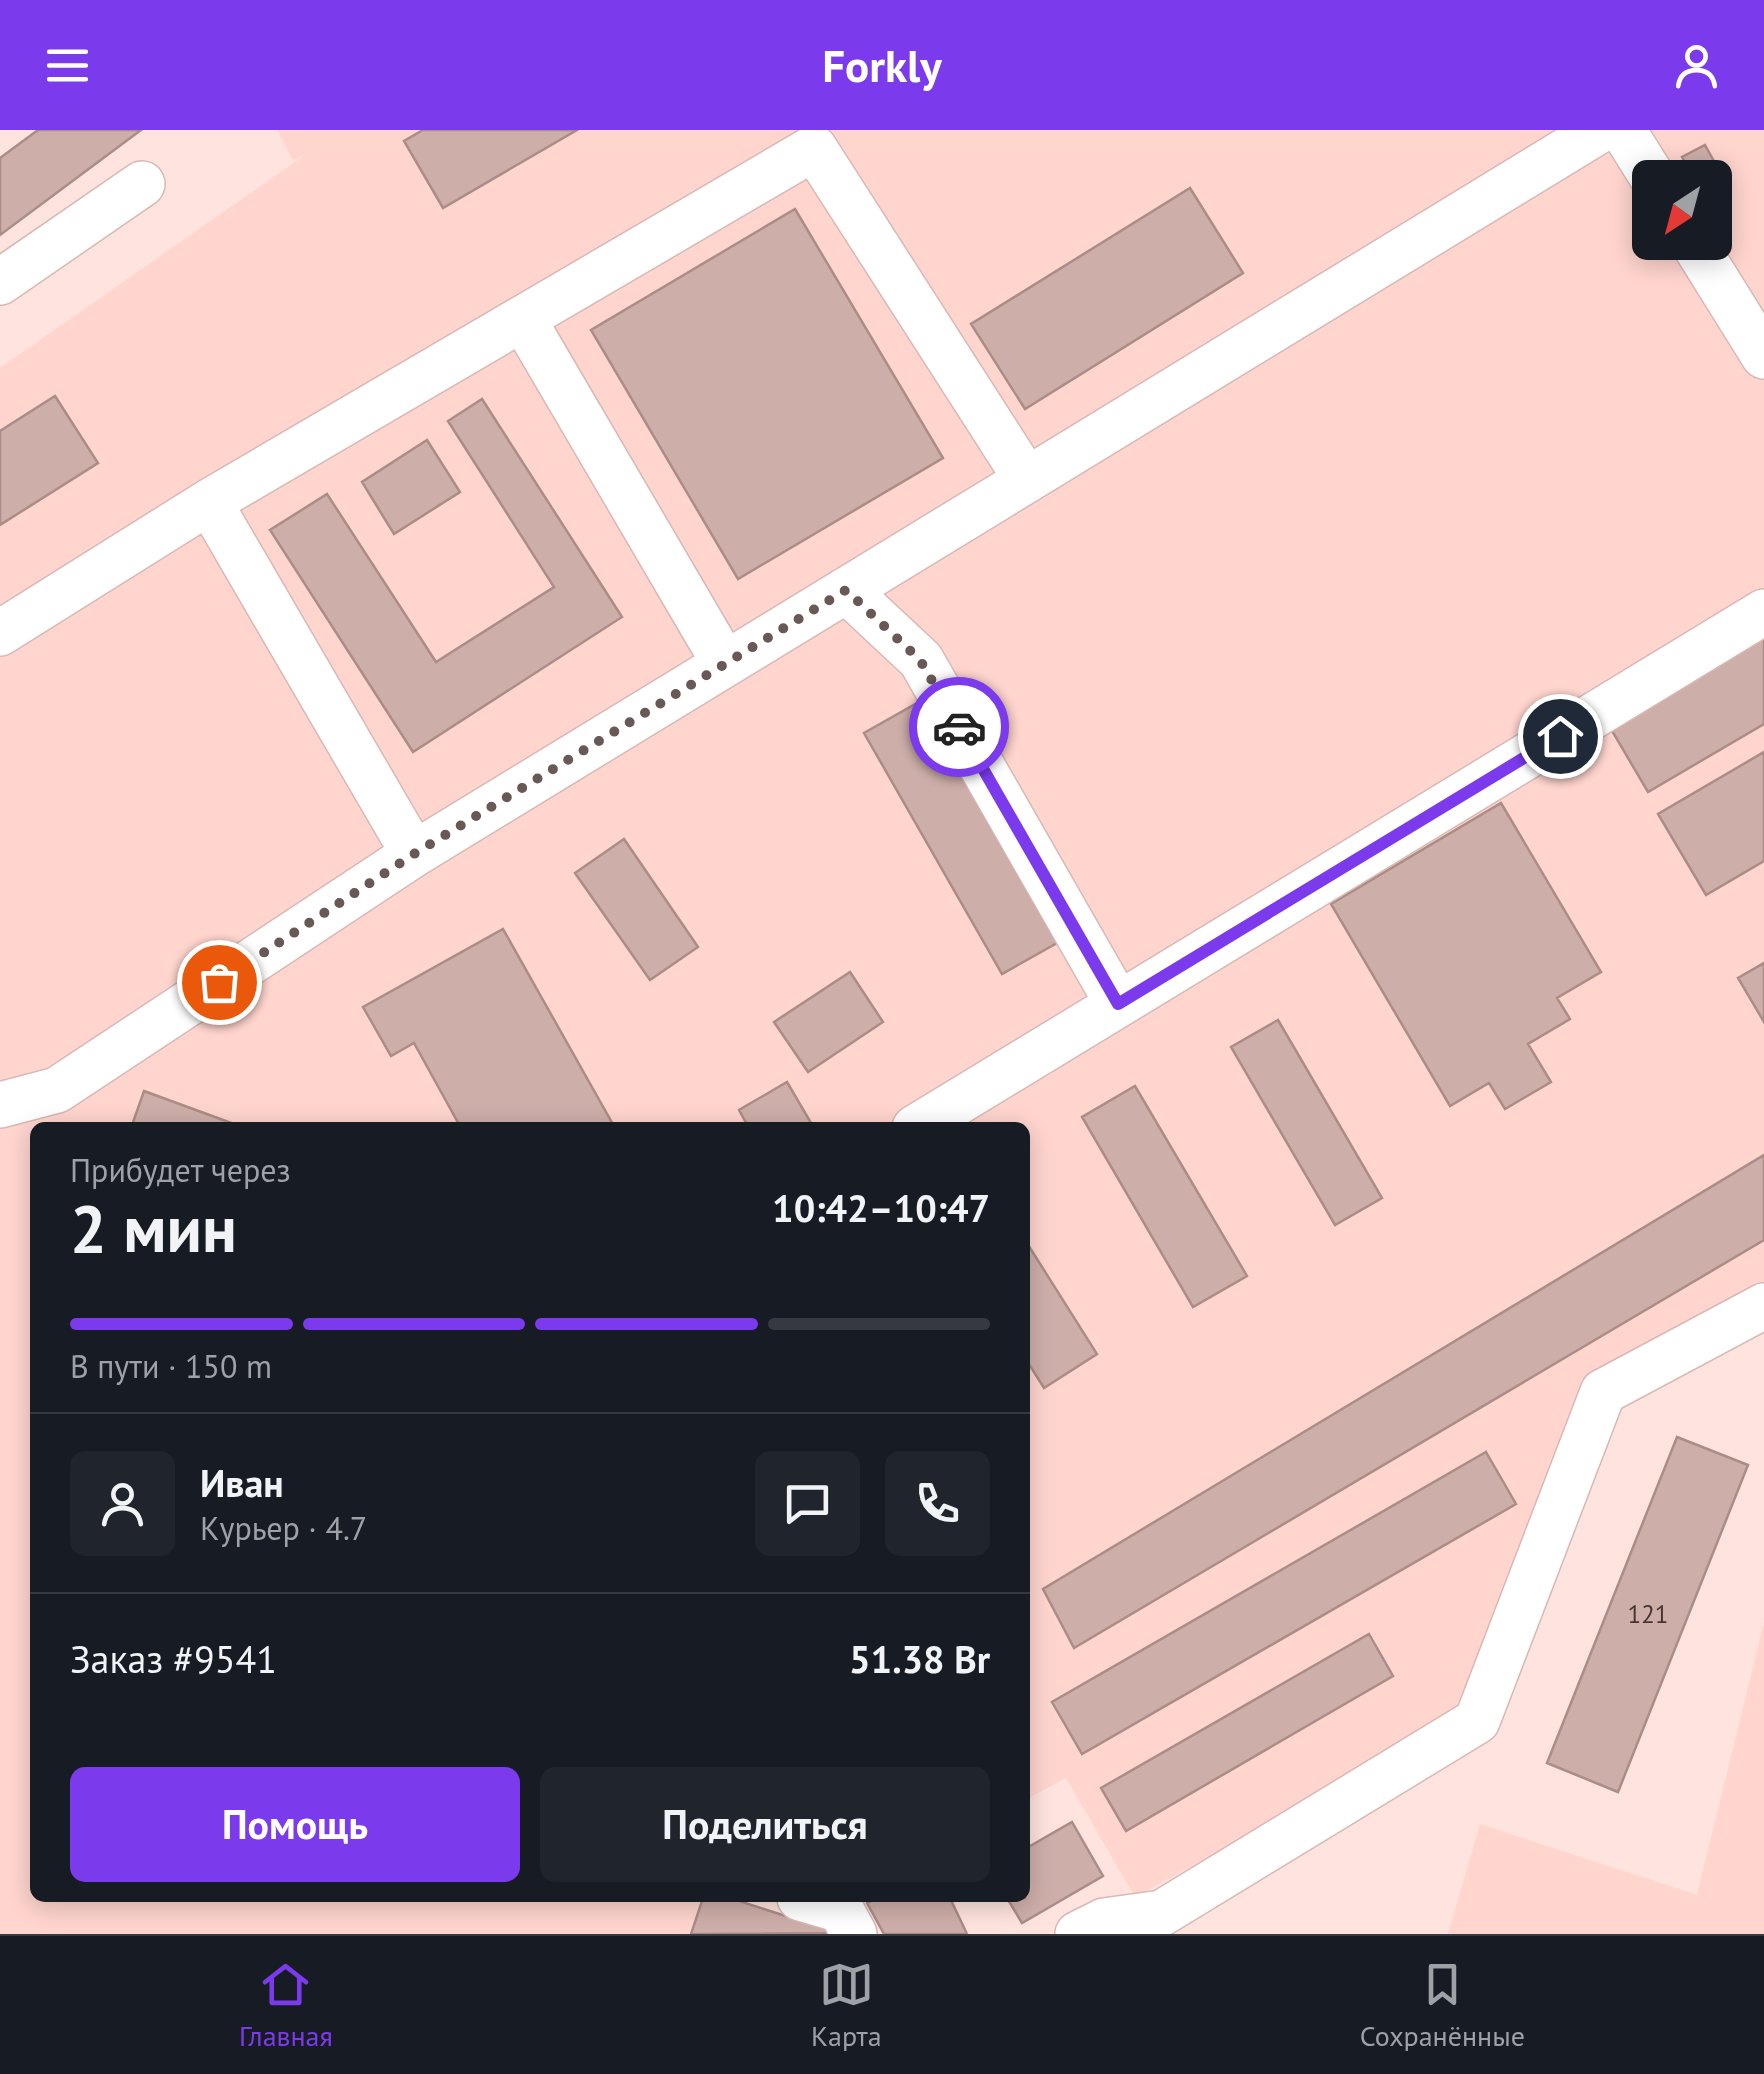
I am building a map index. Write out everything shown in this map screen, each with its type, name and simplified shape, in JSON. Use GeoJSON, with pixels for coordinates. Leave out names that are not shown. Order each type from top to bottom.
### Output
{"type":"FeatureCollection","features":[{"type":"Feature","properties":{"kind":"lane"},"geometry":{"type":"LineString","coordinates":[[0,1105],[57,1090],[414,854],[1600,130]]}},
{"type":"Feature","properties":{"kind":"lane"},"geometry":{"type":"LineString","coordinates":[[1623,130],[1641,160]]}},
{"type":"Feature","properties":{"kind":"lane"},"geometry":{"type":"LineString","coordinates":[[0,633],[209,502],[524,319],[812,139],[1027,480]]}},
{"type":"Feature","properties":{"kind":"lane"},"geometry":{"type":"LineString","coordinates":[[0,282],[142,184]]}},
{"type":"Feature","properties":{"kind":"lane"},"geometry":{"type":"LineString","coordinates":[[1704,260],[1764,356]]}},
{"type":"Feature","properties":{"kind":"lane"},"geometry":{"type":"LineString","coordinates":[[524,319],[725,664]]}},
{"type":"Feature","properties":{"kind":"lane"},"geometry":{"type":"LineString","coordinates":[[209,502],[414,854]]}},
{"type":"Feature","properties":{"kind":"lane"},"geometry":{"type":"LineString","coordinates":[[846,590],[920,660],[1118,1004]]}},
{"type":"Feature","properties":{"kind":"lane"},"geometry":{"type":"LineString","coordinates":[[925,1122],[1764,612]]}},
{"type":"Feature","properties":{"kind":"lane"},"geometry":{"type":"LineString","coordinates":[[0,1105],[30,1122]]}},
{"type":"Feature","properties":{"kind":"lane"},"geometry":{"type":"LineString","coordinates":[[1078,1934],[1104,1922],[1166,1927],[1477,1721],[1603,1392],[1764,1306]]}},
{"type":"Feature","properties":{"kind":"shaded area"},"geometry":{"type":"Polygon","coordinates":[[[277,130],[1764,130],[1764,1292],[1600,1382],[1469,1714],[1135,1897],[1066,1778],[1030,1797],[1030,1122],[30,1122],[30,1902],[702,1902],[691,1934],[0,1934],[0,368],[308,153],[293,160],[277,130]]]}},
{"type":"Feature","properties":{"kind":"shaded area"},"geometry":{"type":"Polygon","coordinates":[[[1764,1622],[1764,1934],[1448,1934],[1480,1824],[1697,1895],[1764,1622]]]}},
{"type":"Feature","properties":{"kind":"building"},"geometry":{"type":"Polygon","coordinates":[[[38,130],[141,130],[0,235],[0,158],[38,130]]]}},
{"type":"Feature","properties":{"kind":"building"},"geometry":{"type":"Polygon","coordinates":[[[423,130],[577,130],[443,208],[404,141],[423,130]]]}},
{"type":"Feature","properties":{"kind":"building"},"geometry":{"type":"Polygon","coordinates":[[[1705,145],[1713,160],[1684,160],[1682,157],[1705,145]]]}},
{"type":"Feature","properties":{"kind":"building"},"geometry":{"type":"Polygon","coordinates":[[[1190,188],[1243,273],[1025,409],[971,324],[1190,188]]]}},
{"type":"Feature","properties":{"kind":"building"},"geometry":{"type":"Polygon","coordinates":[[[795,209],[943,458],[738,579],[591,330],[795,209]]]}},
{"type":"Feature","properties":{"kind":"building"},"geometry":{"type":"Polygon","coordinates":[[[55,396],[98,463],[0,525],[0,431],[55,396]]]}},
{"type":"Feature","properties":{"kind":"building"},"geometry":{"type":"Polygon","coordinates":[[[482,399],[622,617],[413,752],[270,530],[327,494],[436,662],[554,587],[448,421],[482,399]]]}},
{"type":"Feature","properties":{"kind":"building"},"geometry":{"type":"Polygon","coordinates":[[[427,440],[460,492],[394,534],[362,482],[427,440]]]}},
{"type":"Feature","properties":{"kind":"building"},"geometry":{"type":"Polygon","coordinates":[[[1764,633],[1764,724],[1648,792],[1608,724],[1764,633]]]}},
{"type":"Feature","properties":{"kind":"building"},"geometry":{"type":"Polygon","coordinates":[[[919,702],[1057,943],[1002,974],[864,733],[919,702]]]}},
{"type":"Feature","properties":{"kind":"building"},"geometry":{"type":"Polygon","coordinates":[[[1764,752],[1764,861],[1706,895],[1658,814],[1764,752]]]}},
{"type":"Feature","properties":{"kind":"building"},"geometry":{"type":"Polygon","coordinates":[[[1501,803],[1601,972],[1557,998],[1570,1019],[1528,1044],[1551,1082],[1505,1109],[1489,1083],[1450,1106],[1331,904],[1501,803]]]}},
{"type":"Feature","properties":{"kind":"building"},"geometry":{"type":"Polygon","coordinates":[[[624,839],[698,947],[650,980],[575,873],[624,839]]]}},
{"type":"Feature","properties":{"kind":"building"},"geometry":{"type":"Polygon","coordinates":[[[503,929],[612,1122],[458,1122],[414,1043],[391,1056],[363,1007],[503,929]]]}},
{"type":"Feature","properties":{"kind":"building"},"geometry":{"type":"Polygon","coordinates":[[[1764,963],[1764,1022],[1738,978],[1764,963]]]}},
{"type":"Feature","properties":{"kind":"building"},"geometry":{"type":"Polygon","coordinates":[[[850,972],[883,1022],[808,1072],[774,1022],[850,972]]]}},
{"type":"Feature","properties":{"kind":"building"},"geometry":{"type":"Polygon","coordinates":[[[1278,1020],[1382,1198],[1335,1225],[1231,1047],[1278,1020]]]}},
{"type":"Feature","properties":{"kind":"building"},"geometry":{"type":"Polygon","coordinates":[[[787,1082],[810,1122],[746,1122],[739,1110],[787,1082]]]}},
{"type":"Feature","properties":{"kind":"building"},"geometry":{"type":"Polygon","coordinates":[[[1135,1086],[1247,1276],[1193,1307],[1082,1117],[1135,1086]]]}},
{"type":"Feature","properties":{"kind":"building"},"geometry":{"type":"Polygon","coordinates":[[[144,1091],[229,1122],[133,1122],[144,1091]]]}},
{"type":"Feature","properties":{"kind":"building"},"geometry":{"type":"Polygon","coordinates":[[[1764,1155],[1764,1240],[1074,1648],[1043,1589],[1764,1155]]]}},
{"type":"Feature","properties":{"kind":"building"},"geometry":{"type":"Polygon","coordinates":[[[1030,1248],[1097,1354],[1044,1388],[1030,1366],[1030,1248]]]}},
{"type":"Feature","properties":{"kind":"building"},"geometry":{"type":"Polygon","coordinates":[[[1677,1437],[1748,1465],[1618,1792],[1547,1763],[1677,1437]]]}},
{"type":"Feature","properties":{"kind":"building"},"geometry":{"type":"Polygon","coordinates":[[[1486,1452],[1516,1504],[1082,1754],[1052,1702],[1486,1452]]]}},
{"type":"Feature","properties":{"kind":"building"},"geometry":{"type":"Polygon","coordinates":[[[1369,1634],[1393,1676],[1126,1831],[1101,1788],[1369,1634]]]}},
{"type":"Feature","properties":{"kind":"building"},"geometry":{"type":"Polygon","coordinates":[[[1072,1822],[1103,1876],[1022,1923],[1009,1902],[1030,1902],[1030,1846],[1072,1822]]]}},
{"type":"Feature","properties":{"kind":"building"},"geometry":{"type":"Polygon","coordinates":[[[702,1902],[742,1902],[838,1933],[691,1934],[702,1902]]]}},
{"type":"Feature","properties":{"kind":"building"},"geometry":{"type":"Polygon","coordinates":[[[952,1902],[967,1934],[884,1934],[867,1903],[952,1902]]]}},
{"type":"Feature","properties":{"kind":"way so far"},"geometry":{"type":"LineString","coordinates":[[219,982],[414,854],[846,590],[920,660],[959,727]]}},
{"type":"Feature","properties":{"kind":"route"},"geometry":{"type":"LineString","coordinates":[[959,727],[1118,1004],[1560,736]]}}]}
